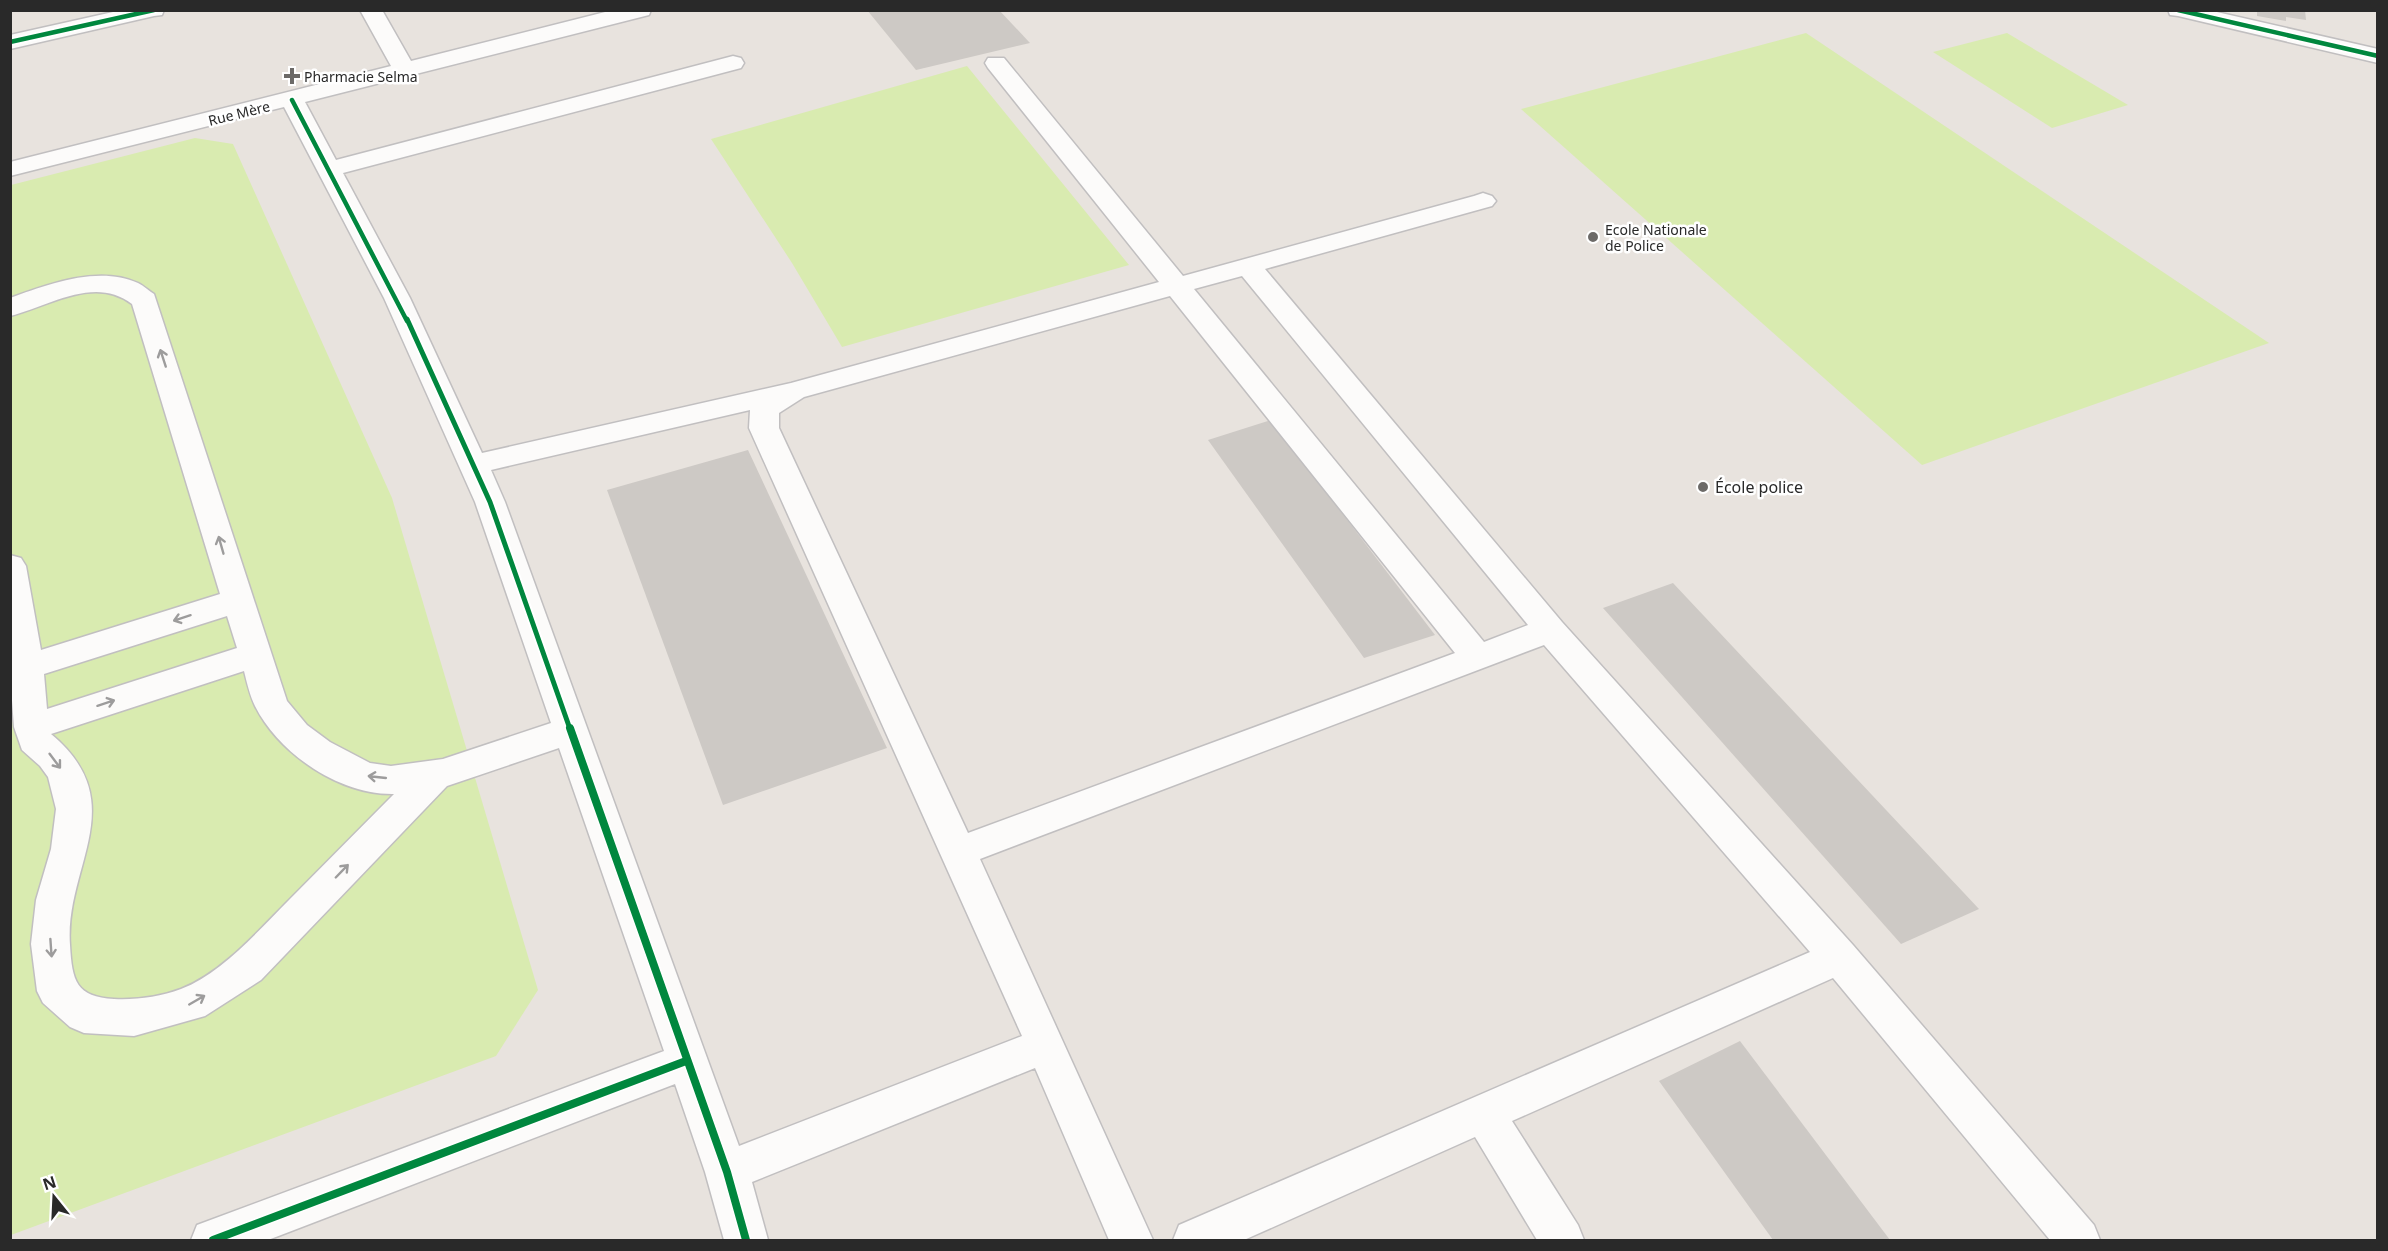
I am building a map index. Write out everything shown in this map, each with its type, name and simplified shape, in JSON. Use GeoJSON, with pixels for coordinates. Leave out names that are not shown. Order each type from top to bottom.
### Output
{"type":"FeatureCollection","features":[{"type":"Feature","properties":{"kind":"street"},"geometry":{"type":"LineString","coordinates":[[10,42],[154,10]]}},
{"type":"Feature","properties":{"kind":"street"},"geometry":{"type":"LineString","coordinates":[[371,10],[405,70]]}},
{"type":"Feature","properties":{"kind":"street","name":"Rue Mère"},"geometry":{"type":"LineString","coordinates":[[10,169],[292,100],[641,10]]}},
{"type":"Feature","properties":{"kind":"street"},"geometry":{"type":"LineString","coordinates":[[2178,10],[2378,56]]}},
{"type":"Feature","properties":{"kind":"street"},"geometry":{"type":"LineString","coordinates":[[328,169],[733,63]]}},
{"type":"Feature","properties":{"kind":"street"},"geometry":{"type":"LineString","coordinates":[[996,63],[1477,657]]}},
{"type":"Feature","properties":{"kind":"street"},"geometry":{"type":"LineString","coordinates":[[292,100],[397,298],[490,502],[727,1172],[746,1240]]}},
{"type":"Feature","properties":{"kind":"street"},"geometry":{"type":"LineString","coordinates":[[472,465],[794,391],[1483,201]]}},
{"type":"Feature","properties":{"kind":"street"},"geometry":{"type":"LineString","coordinates":[[1248,266],[1550,630],[1839,957],[2079,1240]]}},
{"type":"Feature","properties":{"kind":"street"},"geometry":{"type":"LineString","coordinates":[[10,308],[70,288],[102,284],[128,288],[144,300],[271,704],[284,726],[304,745],[369,777],[400,779],[435,775],[471,765],[572,729]]}},
{"type":"Feature","properties":{"kind":"street"},"geometry":{"type":"LineString","coordinates":[[794,391],[765,409],[764,428],[1046,1045],[1131,1240]]}},
{"type":"Feature","properties":{"kind":"street"},"geometry":{"type":"LineString","coordinates":[[10,566],[27,667],[30,727],[34,740],[53,756],[71,790],[74,809],[70,849],[55,900],[50,944],[57,991],[84,1015],[134,1018],[191,1004],[248,968],[435,775]]}},
{"type":"Feature","properties":{"kind":"street"},"geometry":{"type":"LineString","coordinates":[[27,667],[237,601]]}},
{"type":"Feature","properties":{"kind":"street"},"geometry":{"type":"LineString","coordinates":[[958,852],[1550,630]]}},
{"type":"Feature","properties":{"kind":"street"},"geometry":{"type":"LineString","coordinates":[[30,727],[255,655]]}},
{"type":"Feature","properties":{"kind":"street"},"geometry":{"type":"LineString","coordinates":[[1195,1240],[1839,957]]}},
{"type":"Feature","properties":{"kind":"street"},"geometry":{"type":"LineString","coordinates":[[727,1172],[842,1124],[1046,1045]]}},
{"type":"Feature","properties":{"kind":"street"},"geometry":{"type":"LineString","coordinates":[[213,1240],[686,1061]]}},
{"type":"Feature","properties":{"kind":"street"},"geometry":{"type":"LineString","coordinates":[[1483,1113],[1562,1240]]}},
{"type":"Feature","properties":{"kind":"green space"},"geometry":{"type":"Polygon","coordinates":[[[1806,33],[2269,343],[1922,465],[1521,109],[1806,33]]]}},
{"type":"Feature","properties":{"kind":"green space"},"geometry":{"type":"Polygon","coordinates":[[[2007,33],[2128,105],[2052,128],[1933,52],[2007,33]]]}},
{"type":"Feature","properties":{"kind":"green space"},"geometry":{"type":"Polygon","coordinates":[[[967,66],[1129,265],[842,347],[792,263],[711,139],[967,66]]]}},
{"type":"Feature","properties":{"kind":"green space"},"geometry":{"type":"Polygon","coordinates":[[[195,138],[233,144],[392,498],[538,990],[496,1056],[11,1235],[11,185],[195,138]]]}},
{"type":"Feature","properties":{"kind":"building"},"geometry":{"type":"Polygon","coordinates":[[[867,10],[999,10],[1030,43],[916,70],[867,10]]]}},
{"type":"Feature","properties":{"kind":"building"},"geometry":{"type":"Polygon","coordinates":[[[2257,10],[2305,10],[2306,20],[2286,17],[2286,21],[2257,16],[2257,10]]]}},
{"type":"Feature","properties":{"kind":"building"},"geometry":{"type":"Polygon","coordinates":[[[1271,420],[1435,635],[1364,658],[1208,440],[1271,420]]]}},
{"type":"Feature","properties":{"kind":"building"},"geometry":{"type":"Polygon","coordinates":[[[748,450],[887,748],[723,805],[607,490],[748,450]]]}},
{"type":"Feature","properties":{"kind":"building"},"geometry":{"type":"Polygon","coordinates":[[[1673,583],[1979,909],[1901,944],[1603,608],[1673,583]]]}},
{"type":"Feature","properties":{"kind":"building"},"geometry":{"type":"Polygon","coordinates":[[[1740,1041],[1890,1240],[1773,1240],[1659,1081],[1740,1041]]]}},
{"type":"Feature","properties":{"kind":"cycle path"},"geometry":{"type":"LineString","coordinates":[[10,42],[154,10]]}},
{"type":"Feature","properties":{"kind":"cycle path"},"geometry":{"type":"LineString","coordinates":[[2178,10],[2378,56]]}},
{"type":"Feature","properties":{"kind":"cycle path"},"geometry":{"type":"LineString","coordinates":[[292,100],[397,298],[490,502],[727,1172],[746,1240]]}},
{"type":"Feature","properties":{"kind":"cycle path"},"geometry":{"type":"LineString","coordinates":[[213,1240],[686,1061]]}},
{"type":"Feature","properties":{"kind":"place","name":"Pharmacie Selma"},"geometry":{"type":"Point","coordinates":[292,76]}},
{"type":"Feature","properties":{"kind":"place","name":"Ecole Nationale de Police"},"geometry":{"type":"Point","coordinates":[1593,237]}},
{"type":"Feature","properties":{"kind":"place","name":"École police"},"geometry":{"type":"Point","coordinates":[1703,487]}}]}
